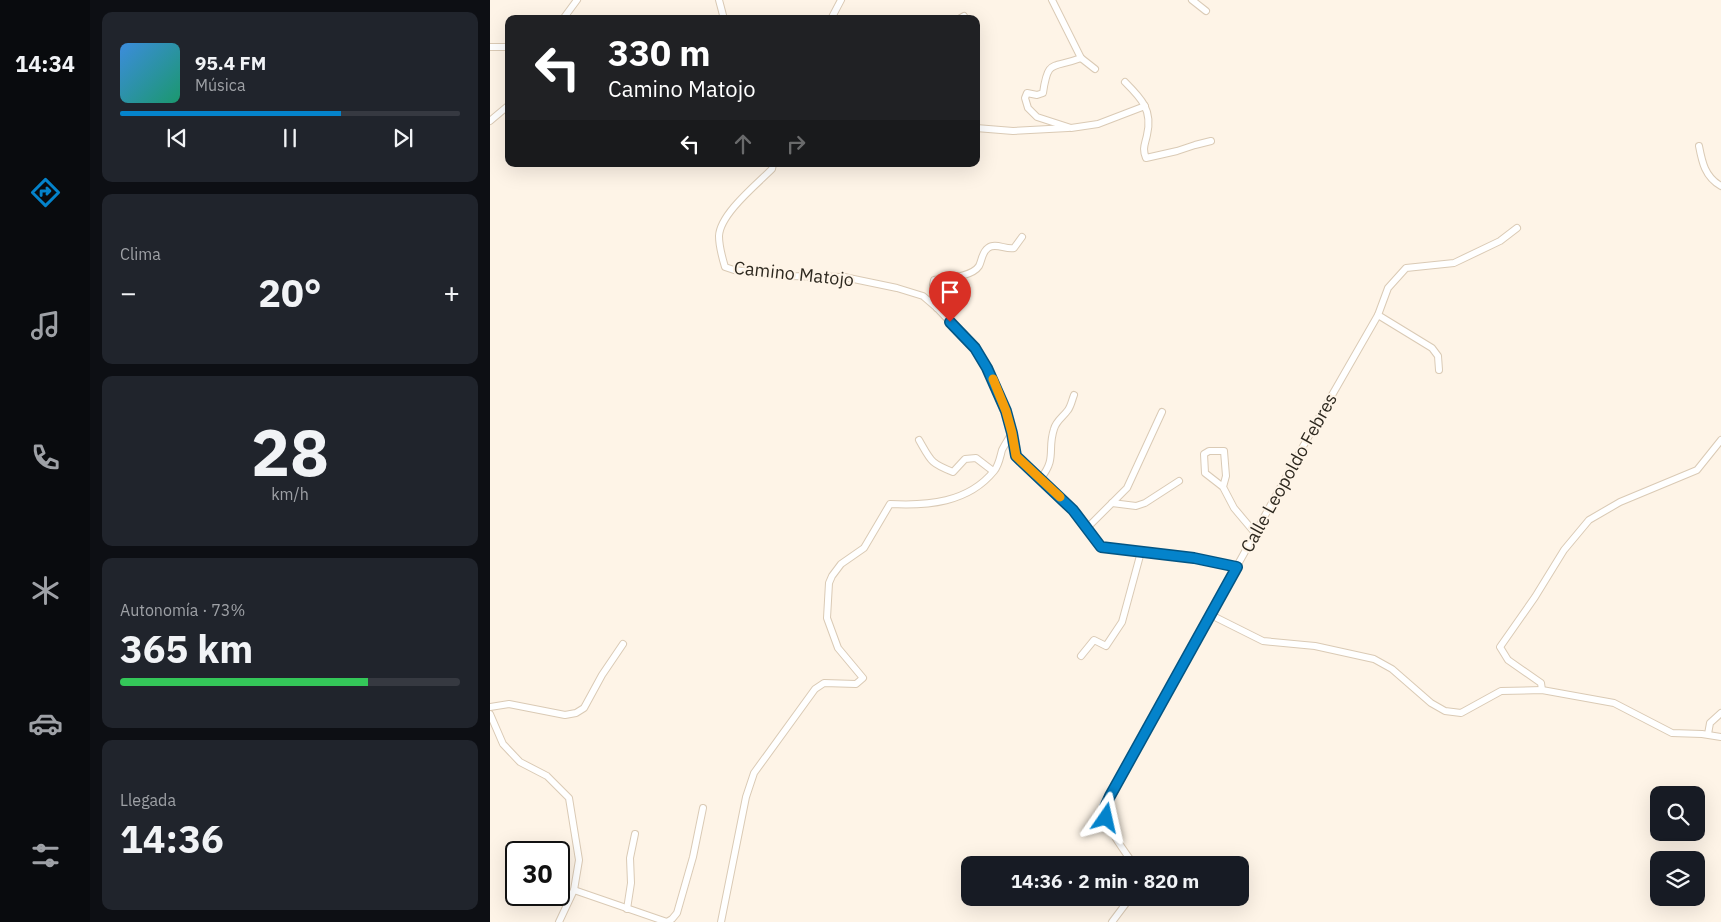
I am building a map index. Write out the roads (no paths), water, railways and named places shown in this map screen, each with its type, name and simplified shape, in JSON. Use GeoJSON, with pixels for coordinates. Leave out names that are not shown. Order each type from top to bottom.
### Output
{"type":"FeatureCollection","features":[{"type":"Feature","properties":{"kind":"street"},"geometry":{"type":"LineString","coordinates":[[566,15],[577,0]]}},
{"type":"Feature","properties":{"kind":"street"},"geometry":{"type":"LineString","coordinates":[[719,0],[723,15]]}},
{"type":"Feature","properties":{"kind":"street"},"geometry":{"type":"LineString","coordinates":[[834,15],[841,0]]}},
{"type":"Feature","properties":{"kind":"street"},"geometry":{"type":"LineString","coordinates":[[1052,0],[1081,58],[1094,69]]}},
{"type":"Feature","properties":{"kind":"street"},"geometry":{"type":"LineString","coordinates":[[1192,0],[1206,11]]}},
{"type":"Feature","properties":{"kind":"street"},"geometry":{"type":"LineString","coordinates":[[490,47],[505,47]]}},
{"type":"Feature","properties":{"kind":"street"},"geometry":{"type":"LineString","coordinates":[[1071,128],[1037,117],[1028,108],[1025,98],[1027,93],[1037,95],[1043,92],[1046,73],[1052,66],[1081,58]]}},
{"type":"Feature","properties":{"kind":"street"},"geometry":{"type":"LineString","coordinates":[[1125,82],[1145,106],[1150,119],[1143,150],[1146,158],[1177,152],[1195,144],[1211,142]]}},
{"type":"Feature","properties":{"kind":"street"},"geometry":{"type":"LineString","coordinates":[[980,128],[1013,131],[1071,128],[1098,124],[1145,106]]}},
{"type":"Feature","properties":{"kind":"street"},"geometry":{"type":"LineString","coordinates":[[490,122],[505,109]]}},
{"type":"Feature","properties":{"kind":"street"},"geometry":{"type":"LineString","coordinates":[[1699,146],[1702,162],[1707,174],[1721,186]]}},
{"type":"Feature","properties":{"kind":"street","name":"Camino Matojo"},"geometry":{"type":"LineString","coordinates":[[772,167],[724,220],[719,235],[721,255],[725,267],[734,270],[786,276],[844,277],[897,288],[923,296],[975,348],[987,368],[1001,398],[1012,433],[1016,456],[1073,510],[1101,547],[1194,558],[1237,567]]}},
{"type":"Feature","properties":{"kind":"street","name":"Calle Leopoldo Febres"},"geometry":{"type":"LineString","coordinates":[[1128,856],[1106,818],[1105,807],[1110,796],[1316,422],[1378,315],[1388,288],[1406,268],[1454,263],[1500,241],[1517,228]]}},
{"type":"Feature","properties":{"kind":"street"},"geometry":{"type":"LineString","coordinates":[[937,308],[938,296],[933,285],[934,280],[973,272],[988,248],[994,245],[1009,249],[1014,248],[1022,237]]}},
{"type":"Feature","properties":{"kind":"street"},"geometry":{"type":"LineString","coordinates":[[1378,315],[1432,348],[1438,356],[1439,370]]}},
{"type":"Feature","properties":{"kind":"street"},"geometry":{"type":"LineString","coordinates":[[1041,478],[1052,458],[1054,428],[1057,421],[1069,409],[1074,395]]}},
{"type":"Feature","properties":{"kind":"street"},"geometry":{"type":"LineString","coordinates":[[1087,528],[1126,488],[1162,412]]}},
{"type":"Feature","properties":{"kind":"street"},"geometry":{"type":"LineString","coordinates":[[721,922],[746,797],[754,773],[815,689],[824,684],[856,684],[863,678],[838,648],[827,618],[828,583],[832,576],[840,564],[864,548],[890,504],[920,506],[947,500],[974,490],[994,471],[1012,433]]}},
{"type":"Feature","properties":{"kind":"street"},"geometry":{"type":"LineString","coordinates":[[919,440],[932,463],[953,472],[965,458],[976,458],[994,471]]}},
{"type":"Feature","properties":{"kind":"street"},"geometry":{"type":"LineString","coordinates":[[1542,690],[1540,683],[1508,660],[1500,647],[1535,597],[1564,550],[1589,520],[1620,502],[1697,470],[1721,440]]}},
{"type":"Feature","properties":{"kind":"street"},"geometry":{"type":"LineString","coordinates":[[1223,487],[1226,476],[1224,451],[1209,451],[1204,454],[1205,473],[1223,487],[1234,508],[1255,533]]}},
{"type":"Feature","properties":{"kind":"street"},"geometry":{"type":"LineString","coordinates":[[1112,503],[1136,506],[1145,503],[1179,481]]}},
{"type":"Feature","properties":{"kind":"street"},"geometry":{"type":"LineString","coordinates":[[1081,656],[1094,640],[1106,646],[1122,622],[1141,552]]}},
{"type":"Feature","properties":{"kind":"street"},"geometry":{"type":"LineString","coordinates":[[1211,615],[1263,641],[1315,646],[1374,659],[1392,669],[1431,703],[1445,711],[1461,713],[1501,691],[1542,690],[1614,703],[1672,733],[1708,734],[1721,737]]}},
{"type":"Feature","properties":{"kind":"street"},"geometry":{"type":"LineString","coordinates":[[490,707],[509,704],[565,714],[576,713],[584,708],[602,675],[623,644]]}},
{"type":"Feature","properties":{"kind":"street"},"geometry":{"type":"LineString","coordinates":[[1708,734],[1710,723],[1721,712]]}},
{"type":"Feature","properties":{"kind":"street"},"geometry":{"type":"LineString","coordinates":[[490,714],[503,744],[520,762],[547,776],[569,798],[579,860],[574,890],[560,922]]}},
{"type":"Feature","properties":{"kind":"street"},"geometry":{"type":"LineString","coordinates":[[574,890],[667,922],[672,919],[677,913],[693,858],[703,808]]}},
{"type":"Feature","properties":{"kind":"street"},"geometry":{"type":"LineString","coordinates":[[627,909],[630,858],[635,834]]}},
{"type":"Feature","properties":{"kind":"street"},"geometry":{"type":"LineString","coordinates":[[1112,922],[1124,906]]}}]}
